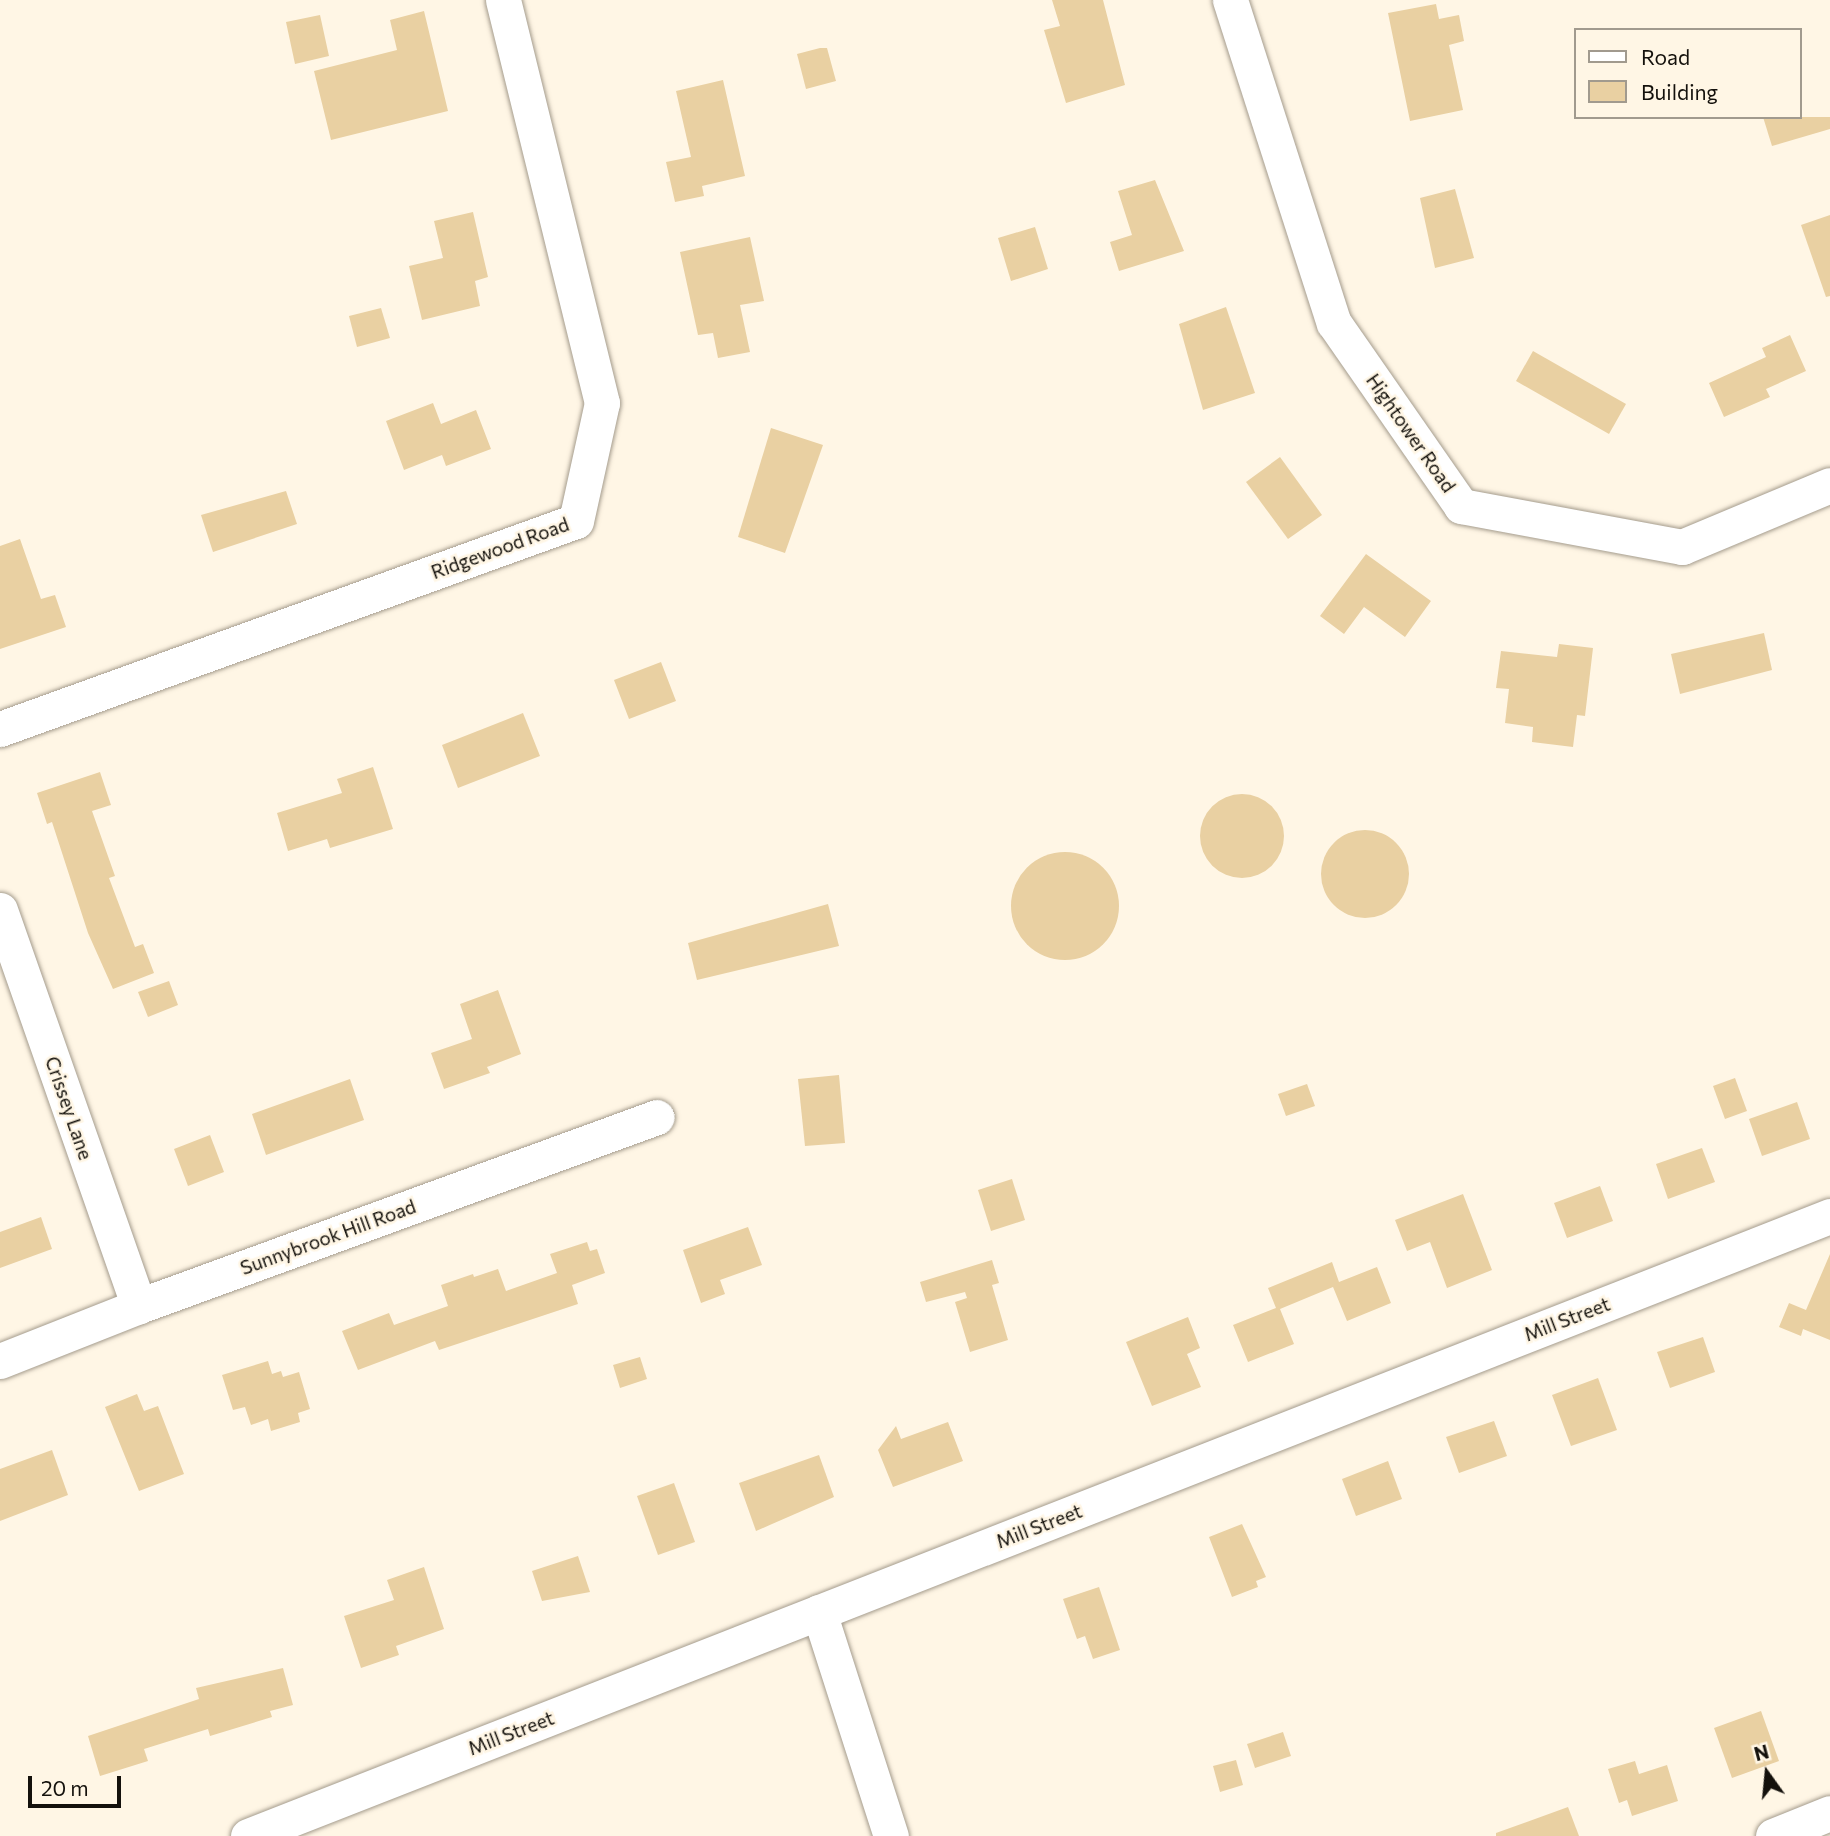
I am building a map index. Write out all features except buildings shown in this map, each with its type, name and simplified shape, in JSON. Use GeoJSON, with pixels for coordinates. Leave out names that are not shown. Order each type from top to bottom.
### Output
{"type":"FeatureCollection","features":[{"type":"Feature","properties":{"kind":"street","name":"Ridgewood Road"},"geometry":{"type":"LineString","coordinates":[[0,729],[576,521],[602,403],[503,0]]}},
{"type":"Feature","properties":{"kind":"street","name":"Hightower Road"},"geometry":{"type":"LineString","coordinates":[[1230,0],[1334,323],[1461,506],[1682,547],[1830,485]]}},
{"type":"Feature","properties":{"kind":"street","name":"Crissey Lane"},"geometry":{"type":"LineString","coordinates":[[0,910],[139,1306]]}},
{"type":"Feature","properties":{"kind":"street","name":"Sunnybrook Hill Road"},"geometry":{"type":"LineString","coordinates":[[0,1362],[139,1306],[657,1117]]}},
{"type":"Feature","properties":{"kind":"street","name":"Mill Street"},"geometry":{"type":"LineString","coordinates":[[248,1836],[1830,1216]]}},
{"type":"Feature","properties":{"kind":"street"},"geometry":{"type":"LineString","coordinates":[[819,1612],[891,1836]]}},
{"type":"Feature","properties":{"kind":"street"},"geometry":{"type":"LineString","coordinates":[[1773,1836],[1830,1813]]}}]}
